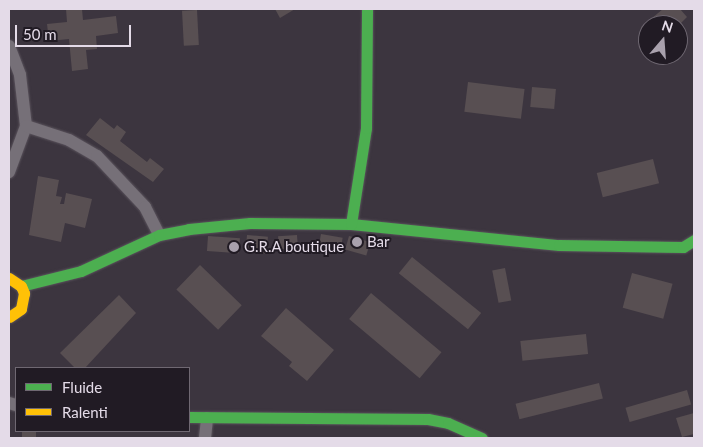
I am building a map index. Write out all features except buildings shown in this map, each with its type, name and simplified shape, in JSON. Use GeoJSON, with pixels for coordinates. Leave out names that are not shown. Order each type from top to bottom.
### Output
{"type":"FeatureCollection","features":[{"type":"Feature","properties":{"kind":"street"},"geometry":{"type":"LineString","coordinates":[[352,224],[366,128],[367,9]]}},
{"type":"Feature","properties":{"kind":"street"},"geometry":{"type":"LineString","coordinates":[[9,46],[20,75],[26,126],[9,172]]}},
{"type":"Feature","properties":{"kind":"street"},"geometry":{"type":"LineString","coordinates":[[26,126],[69,140],[97,156],[144,207],[159,235]]}},
{"type":"Feature","properties":{"kind":"street"},"geometry":{"type":"LineString","coordinates":[[21,286],[81,271],[159,235],[214,225],[352,224],[559,245],[683,248],[694,240]]}},
{"type":"Feature","properties":{"kind":"street"},"geometry":{"type":"LineString","coordinates":[[9,278],[21,286],[24,301],[21,309],[9,317]]}},
{"type":"Feature","properties":{"kind":"street"},"geometry":{"type":"LineString","coordinates":[[190,417],[428,419],[448,423],[482,438]]}},
{"type":"Feature","properties":{"kind":"street"},"geometry":{"type":"LineString","coordinates":[[205,438],[207,418]]}},
{"type":"Feature","properties":{"kind":"traffic: fast"},"geometry":{"type":"LineString","coordinates":[[21,286],[81,271],[159,235],[189,229],[250,223],[351,224],[366,128],[367,9]]}},
{"type":"Feature","properties":{"kind":"traffic: fast"},"geometry":{"type":"LineString","coordinates":[[351,224],[559,245],[683,247],[694,240]]}},
{"type":"Feature","properties":{"kind":"traffic: fast"},"geometry":{"type":"LineString","coordinates":[[190,417],[428,419],[448,423],[482,438]]}},
{"type":"Feature","properties":{"kind":"traffic: slow"},"geometry":{"type":"LineString","coordinates":[[9,278],[21,286],[24,293],[21,309],[9,317]]}},
{"type":"Feature","properties":{"kind":"place","name":"Bar"},"geometry":{"type":"Point","coordinates":[357,242]}},
{"type":"Feature","properties":{"kind":"place","name":"G.R.A boutique"},"geometry":{"type":"Point","coordinates":[234,247]}}]}
